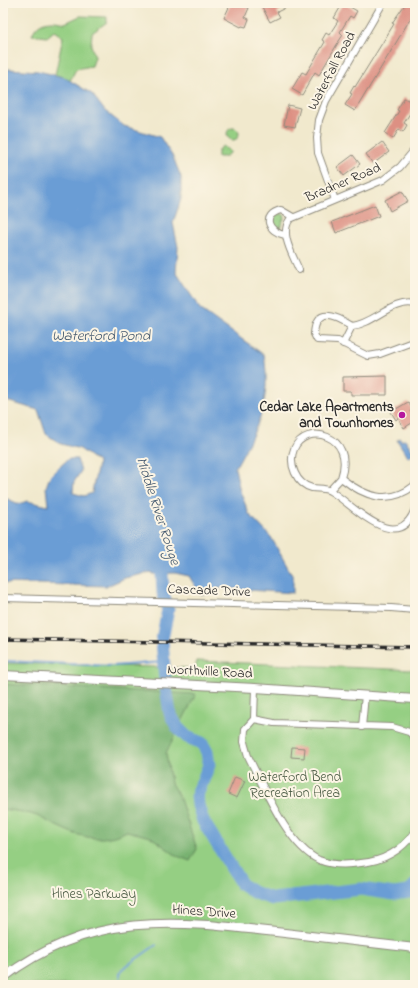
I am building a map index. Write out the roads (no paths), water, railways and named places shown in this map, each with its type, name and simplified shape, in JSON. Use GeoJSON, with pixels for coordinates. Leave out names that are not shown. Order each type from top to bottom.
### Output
{"type":"FeatureCollection","features":[{"type":"Feature","properties":{"kind":"street","name":"Waterfall Road"},"geometry":{"type":"LineString","coordinates":[[335,200],[318,153],[316,138],[319,120],[326,101],[381,4]]}},
{"type":"Feature","properties":{"kind":"street","name":"Bradner Road"},"geometry":{"type":"LineString","coordinates":[[293,217],[281,210],[275,211],[271,215],[269,222],[270,228],[278,234],[285,236],[287,223],[293,217],[383,180],[400,167],[415,149]]}},
{"type":"Feature","properties":{"kind":"street"},"geometry":{"type":"LineString","coordinates":[[285,236],[299,270]]}},
{"type":"Feature","properties":{"kind":"street"},"geometry":{"type":"LineString","coordinates":[[415,304],[399,304],[366,322],[352,326],[340,319],[329,315],[324,315],[318,321],[314,334],[317,340],[338,341],[368,356],[380,354],[415,341]]}},
{"type":"Feature","properties":{"kind":"street"},"geometry":{"type":"LineString","coordinates":[[343,344],[352,326]]}},
{"type":"Feature","properties":{"kind":"street"},"geometry":{"type":"LineString","coordinates":[[330,490],[341,478],[344,458],[341,448],[333,439],[323,436],[310,435],[300,440],[295,446],[292,454],[292,461],[296,474],[304,484],[312,488],[330,490],[372,522],[390,528],[401,527],[411,519],[415,508]]}},
{"type":"Feature","properties":{"kind":"street"},"geometry":{"type":"LineString","coordinates":[[341,478],[355,490],[380,498],[396,496],[413,486],[415,495]]}},
{"type":"Feature","properties":{"kind":"street","name":"Cascade Drive"},"geometry":{"type":"LineString","coordinates":[[3,598],[154,601],[415,610]]}},
{"type":"Feature","properties":{"kind":"street","name":"Northville Road"},"geometry":{"type":"LineString","coordinates":[[3,675],[171,683],[415,699]]}},
{"type":"Feature","properties":{"kind":"street"},"geometry":{"type":"LineString","coordinates":[[255,688],[254,719],[245,729],[244,742],[248,756],[293,839],[305,851],[320,860],[342,865],[366,863],[387,857],[406,844],[415,832]]}},
{"type":"Feature","properties":{"kind":"street"},"geometry":{"type":"LineString","coordinates":[[362,727],[365,695]]}},
{"type":"Feature","properties":{"kind":"street"},"geometry":{"type":"LineString","coordinates":[[254,719],[274,723],[392,727],[409,732],[415,738]]}},
{"type":"Feature","properties":{"kind":"street","name":"Hines Drive"},"geometry":{"type":"LineString","coordinates":[[3,978],[35,958],[76,939],[112,928],[150,923],[212,924],[415,948]]}},
{"type":"Feature","properties":{"kind":"water","name":"Waterford Pond"},"geometry":{"type":"Polygon","coordinates":[[[3,70],[38,71],[64,77],[92,94],[105,111],[124,126],[160,137],[173,157],[181,177],[181,199],[173,223],[178,247],[176,272],[200,309],[264,355],[266,387],[261,414],[256,428],[235,468],[240,491],[249,514],[271,537],[293,577],[293,593],[219,588],[210,594],[200,594],[189,576],[175,573],[153,574],[152,572],[125,578],[107,586],[3,583],[3,497],[19,504],[27,501],[48,506],[46,487],[50,476],[68,459],[77,459],[81,471],[74,482],[73,493],[84,496],[92,493],[98,462],[80,449],[61,444],[46,434],[38,410],[3,400],[3,70]]]}},
{"type":"Feature","properties":{"kind":"water"},"geometry":{"type":"Polygon","coordinates":[[[400,438],[402,441],[405,439],[414,453],[408,457],[397,440],[400,438]]]}},
{"type":"Feature","properties":{"kind":"waterway","name":"Middle River Rouge"},"geometry":{"type":"LineString","coordinates":[[162,573],[163,593],[168,610],[162,639],[165,681],[170,713],[177,727],[187,737],[202,743],[207,752],[209,765],[197,795],[198,805],[203,821],[242,885],[255,893],[273,899],[361,889],[394,894],[409,892],[415,885]]}},
{"type":"Feature","properties":{"kind":"waterway"},"geometry":{"type":"LineString","coordinates":[[3,661],[113,666],[164,662]]}},
{"type":"Feature","properties":{"kind":"waterway"},"geometry":{"type":"LineString","coordinates":[[121,985],[120,974],[122,969],[156,945]]}},
{"type":"Feature","properties":{"kind":"railway"},"geometry":{"type":"LineString","coordinates":[[3,639],[415,647]]}},
{"type":"Feature","properties":{"kind":"place","name":"Cedar Lake Apartments and Townhomes"},"geometry":{"type":"Point","coordinates":[402,415]}},
{"type":"Feature","properties":{"kind":"park label","name":"Waterford Bend Recreation Area"},"geometry":{"type":"Point","coordinates":[295,786]}},
{"type":"Feature","properties":{"kind":"park label","name":"Hines Parkway"},"geometry":{"type":"Point","coordinates":[94,894]}}]}
